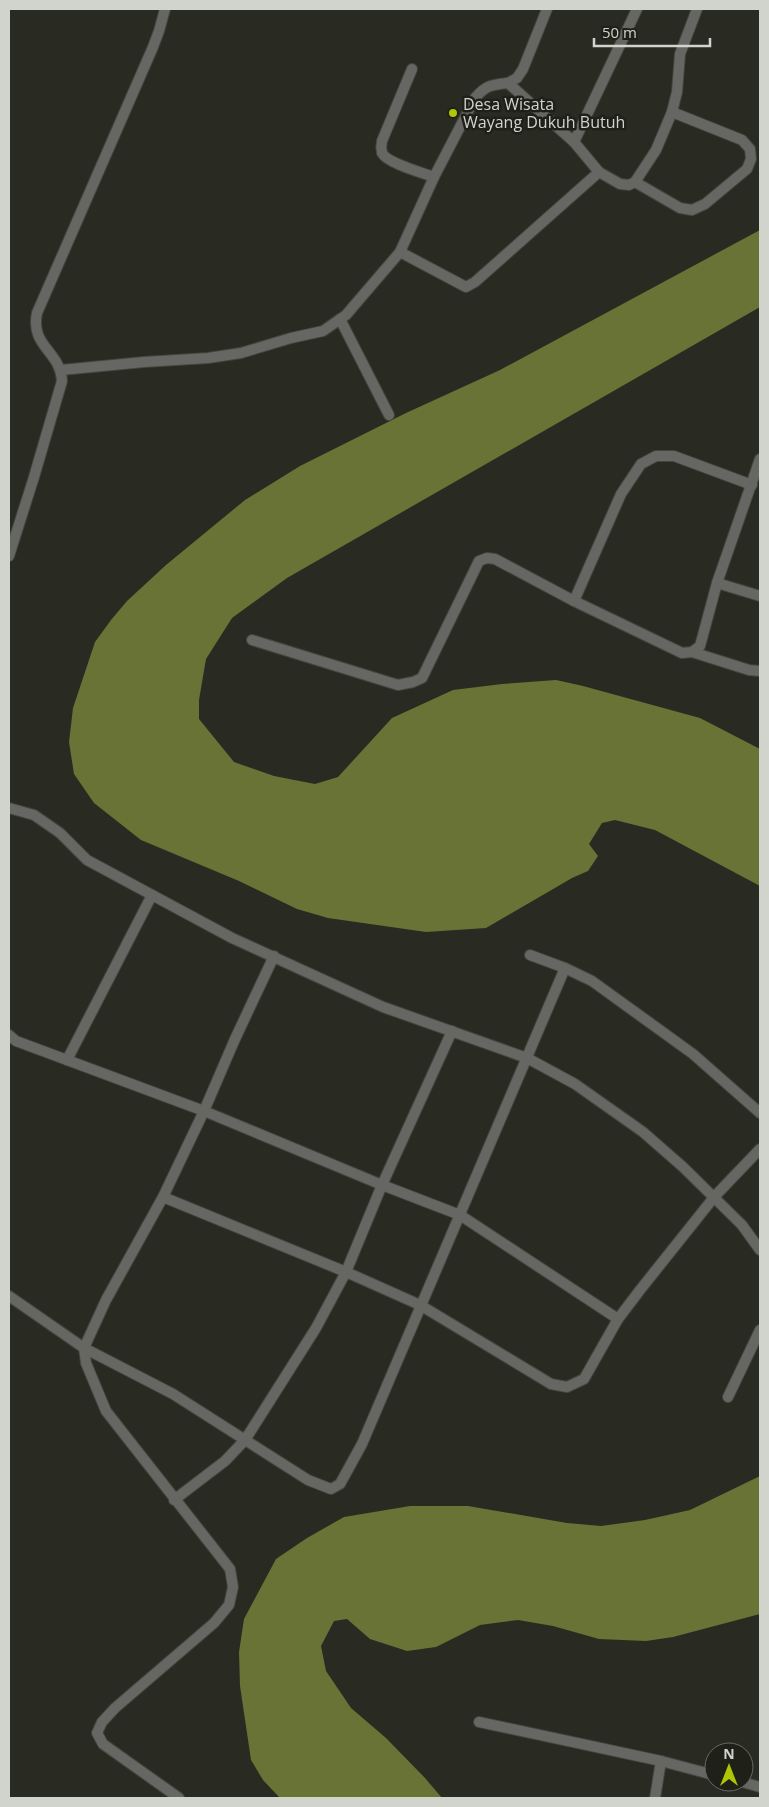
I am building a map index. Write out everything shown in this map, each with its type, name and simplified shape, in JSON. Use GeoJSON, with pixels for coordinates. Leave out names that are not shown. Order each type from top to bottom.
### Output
{"type":"FeatureCollection","features":[{"type":"Feature","properties":{"kind":"street"},"geometry":{"type":"LineString","coordinates":[[9,556],[47,428],[60,392],[61,370],[56,359],[37,335],[37,313],[156,39],[165,9]]}},
{"type":"Feature","properties":{"kind":"street"},"geometry":{"type":"LineString","coordinates":[[61,370],[208,358],[241,353],[290,338],[323,331],[346,315],[400,252],[434,177],[474,98],[483,88],[494,84],[508,83],[517,78],[523,70],[547,9]]}},
{"type":"Feature","properties":{"kind":"street"},"geometry":{"type":"LineString","coordinates":[[574,142],[637,9]]}},
{"type":"Feature","properties":{"kind":"street"},"geometry":{"type":"LineString","coordinates":[[508,83],[574,142],[599,172],[620,184],[629,185],[635,182],[656,150],[672,112],[677,92],[680,54],[697,9]]}},
{"type":"Feature","properties":{"kind":"street"},"geometry":{"type":"LineString","coordinates":[[412,69],[382,141],[381,151],[385,157],[393,161],[434,177]]}},
{"type":"Feature","properties":{"kind":"street"},"geometry":{"type":"LineString","coordinates":[[635,182],[680,208],[692,210],[705,204],[747,169],[751,159],[750,150],[742,140],[672,112]]}},
{"type":"Feature","properties":{"kind":"street"},"geometry":{"type":"LineString","coordinates":[[400,252],[466,287],[475,282],[599,172]]}},
{"type":"Feature","properties":{"kind":"street"},"geometry":{"type":"LineString","coordinates":[[340,319],[389,415]]}},
{"type":"Feature","properties":{"kind":"street"},"geometry":{"type":"LineString","coordinates":[[574,601],[621,494],[641,464],[656,456],[674,456],[752,485]]}},
{"type":"Feature","properties":{"kind":"street"},"geometry":{"type":"LineString","coordinates":[[692,652],[700,646],[717,583],[760,459]]}},
{"type":"Feature","properties":{"kind":"street"},"geometry":{"type":"LineString","coordinates":[[252,640],[398,685],[413,682],[422,678],[479,561],[487,558],[495,559],[574,601],[682,653],[692,652],[749,670],[760,671]]}},
{"type":"Feature","properties":{"kind":"street"},"geometry":{"type":"LineString","coordinates":[[717,583],[760,596]]}},
{"type":"Feature","properties":{"kind":"street"},"geometry":{"type":"LineString","coordinates":[[9,808],[34,815],[60,833],[87,860],[232,938],[383,1006],[527,1058],[575,1084],[643,1132],[715,1196],[742,1225],[760,1250]]}},
{"type":"Feature","properties":{"kind":"street"},"geometry":{"type":"LineString","coordinates":[[67,1060],[152,895]]}},
{"type":"Feature","properties":{"kind":"street"},"geometry":{"type":"LineString","coordinates":[[530,955],[565,968],[592,981],[693,1054],[760,1113]]}},
{"type":"Feature","properties":{"kind":"street"},"geometry":{"type":"LineString","coordinates":[[179,1798],[103,1744],[97,1734],[102,1722],[115,1708],[214,1623],[229,1605],[233,1587],[230,1569],[106,1411],[86,1362],[84,1348],[106,1300],[163,1197],[274,956]]}},
{"type":"Feature","properties":{"kind":"street"},"geometry":{"type":"LineString","coordinates":[[9,1296],[84,1348],[172,1394],[308,1480],[331,1489],[340,1484],[362,1444],[565,968]]}},
{"type":"Feature","properties":{"kind":"street"},"geometry":{"type":"LineString","coordinates":[[174,1500],[225,1461],[245,1440],[316,1328],[346,1272],[382,1185],[452,1031]]}},
{"type":"Feature","properties":{"kind":"street"},"geometry":{"type":"LineString","coordinates":[[9,1035],[16,1041],[204,1111],[382,1185],[460,1215],[618,1319]]}},
{"type":"Feature","properties":{"kind":"street"},"geometry":{"type":"LineString","coordinates":[[163,1197],[346,1272],[420,1305],[551,1384],[567,1388],[584,1379],[618,1319],[715,1196],[760,1149]]}},
{"type":"Feature","properties":{"kind":"street"},"geometry":{"type":"LineString","coordinates":[[728,1396],[760,1330]]}},
{"type":"Feature","properties":{"kind":"street"},"geometry":{"type":"LineString","coordinates":[[479,1722],[661,1761],[704,1772]]}},
{"type":"Feature","properties":{"kind":"street"},"geometry":{"type":"LineString","coordinates":[[655,1798],[661,1761]]}},
{"type":"Feature","properties":{"kind":"shaded area"},"geometry":{"type":"Polygon","coordinates":[[[760,230],[760,307],[287,578],[232,618],[206,659],[199,700],[199,719],[234,762],[274,776],[315,784],[338,777],[392,718],[453,690],[556,680],[700,718],[760,749],[760,886],[655,830],[615,820],[602,823],[589,844],[598,856],[588,871],[572,878],[486,928],[426,932],[328,918],[297,909],[239,881],[141,840],[94,803],[74,774],[69,742],[73,708],[95,642],[127,601],[166,565],[245,500],[300,466],[406,413],[500,370],[760,230]]]}},
{"type":"Feature","properties":{"kind":"shaded area"},"geometry":{"type":"Polygon","coordinates":[[[760,1476],[760,1614],[673,1637],[646,1641],[599,1639],[553,1626],[518,1620],[480,1625],[436,1647],[407,1651],[370,1639],[347,1619],[334,1621],[321,1646],[326,1671],[351,1708],[386,1738],[442,1798],[280,1798],[263,1780],[251,1760],[240,1686],[239,1652],[244,1619],[276,1559],[307,1538],[344,1517],[410,1506],[468,1506],[567,1523],[601,1526],[645,1520],[690,1510],[760,1476]]]}},
{"type":"Feature","properties":{"kind":"place","name":"Desa Wisata Wayang Dukuh Butuh"},"geometry":{"type":"Point","coordinates":[453,113]}}]}
